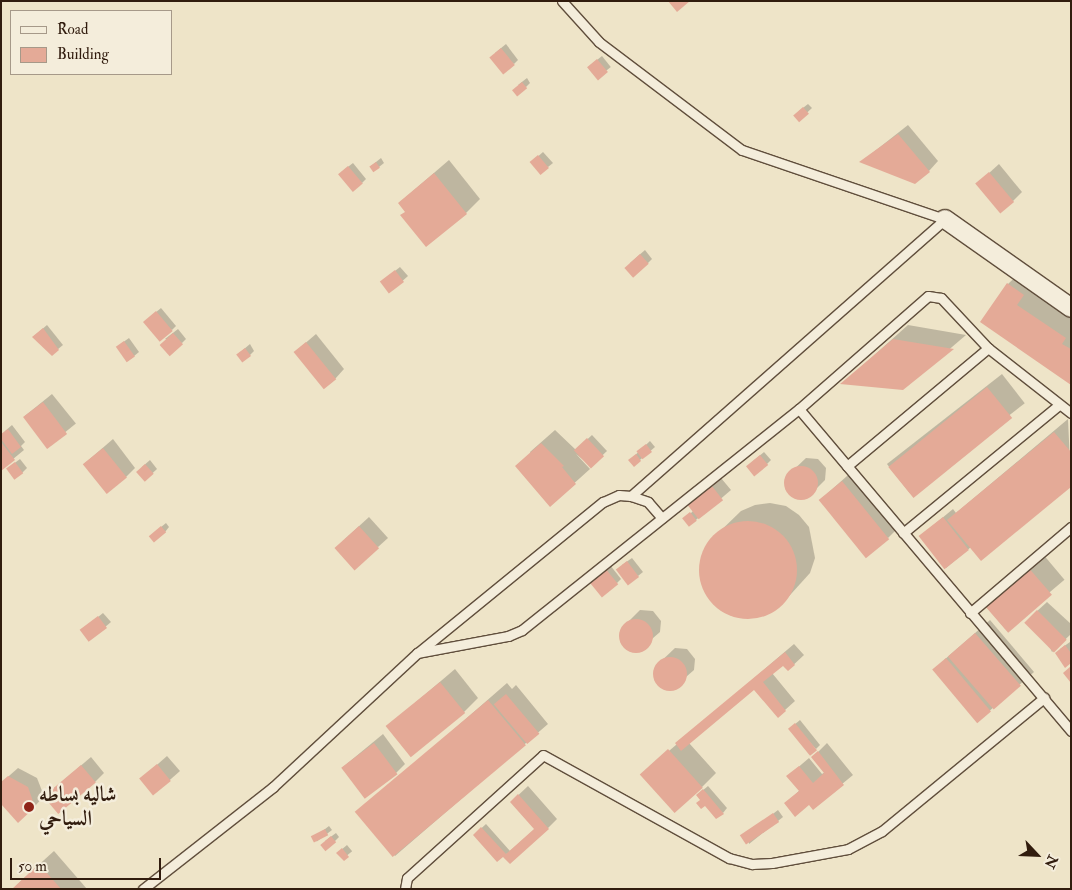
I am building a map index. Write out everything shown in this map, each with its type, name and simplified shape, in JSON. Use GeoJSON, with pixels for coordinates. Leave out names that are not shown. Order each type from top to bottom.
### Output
{"type":"FeatureCollection","features":[{"type":"Feature","properties":{"kind":"street"},"geometry":{"type":"LineString","coordinates":[[945,220],[1071,308]]}},
{"type":"Feature","properties":{"kind":"lane"},"geometry":{"type":"LineString","coordinates":[[562,1],[599,42],[742,150],[945,220],[632,496]]}},
{"type":"Feature","properties":{"kind":"lane"},"geometry":{"type":"LineString","coordinates":[[417,653],[508,636],[522,630],[799,409],[928,296],[941,298],[988,348],[1071,413]]}},
{"type":"Feature","properties":{"kind":"lane"},"geometry":{"type":"LineString","coordinates":[[847,466],[988,348]]}},
{"type":"Feature","properties":{"kind":"lane"},"geometry":{"type":"LineString","coordinates":[[903,534],[1059,405]]}},
{"type":"Feature","properties":{"kind":"lane"},"geometry":{"type":"LineString","coordinates":[[799,409],[1071,731]]}},
{"type":"Feature","properties":{"kind":"lane"},"geometry":{"type":"LineString","coordinates":[[143,889],[273,787],[417,653],[603,502],[619,495],[632,496],[648,502],[662,518]]}},
{"type":"Feature","properties":{"kind":"lane"},"geometry":{"type":"LineString","coordinates":[[970,613],[1071,527]]}},
{"type":"Feature","properties":{"kind":"lane"},"geometry":{"type":"LineString","coordinates":[[405,889],[408,878],[543,755],[730,858],[752,864],[772,862],[848,849],[882,831],[1044,698]]}},
{"type":"Feature","properties":{"kind":"building"},"geometry":{"type":"Polygon","coordinates":[[[668,1],[690,1],[677,12],[668,1]]]}},
{"type":"Feature","properties":{"kind":"building"},"geometry":{"type":"Polygon","coordinates":[[[501,48],[515,65],[503,75],[489,57],[501,48]]]}},
{"type":"Feature","properties":{"kind":"building"},"geometry":{"type":"Polygon","coordinates":[[[597,59],[608,72],[598,80],[587,67],[597,59]]]}},
{"type":"Feature","properties":{"kind":"building"},"geometry":{"type":"Polygon","coordinates":[[[522,82],[527,88],[517,96],[512,90],[522,82]]]}},
{"type":"Feature","properties":{"kind":"building"},"geometry":{"type":"Polygon","coordinates":[[[803,107],[809,114],[799,122],[793,116],[803,107]]]}},
{"type":"Feature","properties":{"kind":"building"},"geometry":{"type":"Polygon","coordinates":[[[898,134],[930,172],[915,184],[859,162],[898,134]]]}},
{"type":"Feature","properties":{"kind":"building"},"geometry":{"type":"Polygon","coordinates":[[[538,155],[549,168],[541,175],[530,162],[538,155]]]}},
{"type":"Feature","properties":{"kind":"building"},"geometry":{"type":"Polygon","coordinates":[[[376,162],[380,168],[373,172],[369,166],[376,162]]]}},
{"type":"Feature","properties":{"kind":"building"},"geometry":{"type":"Polygon","coordinates":[[[348,166],[363,184],[353,192],[338,174],[348,166]]]}},
{"type":"Feature","properties":{"kind":"building"},"geometry":{"type":"Polygon","coordinates":[[[989,172],[1014,202],[1000,213],[975,184],[989,172]]]}},
{"type":"Feature","properties":{"kind":"building"},"geometry":{"type":"Polygon","coordinates":[[[434,173],[467,214],[426,247],[400,215],[405,212],[398,203],[434,173]]]}},
{"type":"Feature","properties":{"kind":"building"},"geometry":{"type":"Polygon","coordinates":[[[640,254],[649,264],[633,278],[624,268],[640,254]]]}},
{"type":"Feature","properties":{"kind":"building"},"geometry":{"type":"Polygon","coordinates":[[[395,270],[404,282],[389,293],[380,281],[395,270]]]}},
{"type":"Feature","properties":{"kind":"building"},"geometry":{"type":"Polygon","coordinates":[[[1007,283],[1024,295],[1017,305],[1066,338],[1062,344],[1071,349],[1071,385],[980,322],[1007,283]]]}},
{"type":"Feature","properties":{"kind":"building"},"geometry":{"type":"Polygon","coordinates":[[[156,311],[173,331],[160,342],[143,322],[156,311]]]}},
{"type":"Feature","properties":{"kind":"building"},"geometry":{"type":"Polygon","coordinates":[[[43,328],[59,350],[52,356],[32,337],[43,328]]]}},
{"type":"Feature","properties":{"kind":"building"},"geometry":{"type":"Polygon","coordinates":[[[173,333],[183,344],[170,356],[160,345],[173,333]]]}},
{"type":"Feature","properties":{"kind":"building"},"geometry":{"type":"Polygon","coordinates":[[[893,339],[954,349],[903,390],[840,384],[893,339]]]}},
{"type":"Feature","properties":{"kind":"building"},"geometry":{"type":"Polygon","coordinates":[[[124,341],[135,357],[127,362],[116,347],[124,341]]]}},
{"type":"Feature","properties":{"kind":"building"},"geometry":{"type":"Polygon","coordinates":[[[306,342],[336,379],[324,389],[294,352],[306,342]]]}},
{"type":"Feature","properties":{"kind":"building"},"geometry":{"type":"Polygon","coordinates":[[[245,348],[251,356],[242,363],[236,355],[245,348]]]}},
{"type":"Feature","properties":{"kind":"building"},"geometry":{"type":"Polygon","coordinates":[[[987,387],[1012,418],[913,498],[888,467],[987,387]]]}},
{"type":"Feature","properties":{"kind":"building"},"geometry":{"type":"Polygon","coordinates":[[[43,402],[67,434],[47,449],[23,417],[43,402]]]}},
{"type":"Feature","properties":{"kind":"building"},"geometry":{"type":"Polygon","coordinates":[[[8,429],[21,447],[12,454],[1,439],[1,434],[8,429]]]}},
{"type":"Feature","properties":{"kind":"building"},"geometry":{"type":"Polygon","coordinates":[[[1054,432],[1071,452],[1071,487],[981,561],[947,520],[1054,432]]]}},
{"type":"Feature","properties":{"kind":"building"},"geometry":{"type":"Polygon","coordinates":[[[587,438],[604,456],[591,469],[574,450],[587,438]]]}},
{"type":"Feature","properties":{"kind":"building"},"geometry":{"type":"Polygon","coordinates":[[[1,442],[15,460],[1,471],[1,442]]]}},
{"type":"Feature","properties":{"kind":"building"},"geometry":{"type":"Polygon","coordinates":[[[541,443],[564,466],[562,467],[576,484],[550,507],[515,466],[541,443]]]}},
{"type":"Feature","properties":{"kind":"building"},"geometry":{"type":"Polygon","coordinates":[[[646,444],[652,452],[642,459],[636,451],[646,444]]]}},
{"type":"Feature","properties":{"kind":"building"},"geometry":{"type":"Polygon","coordinates":[[[103,448],[127,478],[107,494],[83,464],[103,448]]]}},
{"type":"Feature","properties":{"kind":"building"},"geometry":{"type":"Polygon","coordinates":[[[636,454],[641,461],[634,467],[628,460],[636,454]]]}},
{"type":"Feature","properties":{"kind":"building"},"geometry":{"type":"Polygon","coordinates":[[[760,455],[768,465],[754,476],[746,466],[760,455]]]}},
{"type":"Feature","properties":{"kind":"building"},"geometry":{"type":"Polygon","coordinates":[[[15,462],[23,473],[14,480],[6,468],[15,462]]]}},
{"type":"Feature","properties":{"kind":"building"},"geometry":{"type":"Polygon","coordinates":[[[145,464],[154,474],[145,482],[136,472],[145,464]]]}},
{"type":"Feature","properties":{"kind":"building"},"geometry":{"type":"Polygon","coordinates":[[[801,466],[808,467],[813,471],[817,476],[817,490],[813,495],[808,499],[801,500],[794,499],[789,495],[785,490],[784,483],[785,476],[789,471],[794,467],[801,466]]]}},
{"type":"Feature","properties":{"kind":"building"},"geometry":{"type":"Polygon","coordinates":[[[842,481],[889,539],[866,558],[819,500],[842,481]]]}},
{"type":"Feature","properties":{"kind":"building"},"geometry":{"type":"Polygon","coordinates":[[[712,486],[723,500],[699,519],[688,505],[712,486]]]}},
{"type":"Feature","properties":{"kind":"building"},"geometry":{"type":"Polygon","coordinates":[[[690,512],[697,521],[689,527],[682,518],[690,512]]]}},
{"type":"Feature","properties":{"kind":"building"},"geometry":{"type":"Polygon","coordinates":[[[943,517],[969,550],[944,569],[919,536],[943,517]]]}},
{"type":"Feature","properties":{"kind":"building"},"geometry":{"type":"Polygon","coordinates":[[[748,521],[767,525],[783,535],[793,551],[797,570],[793,589],[783,605],[767,615],[748,619],[729,615],[713,605],[703,589],[699,570],[703,551],[713,535],[729,525],[748,521]]]}},
{"type":"Feature","properties":{"kind":"building"},"geometry":{"type":"Polygon","coordinates":[[[161,526],[166,532],[154,542],[149,536],[161,526]]]}},
{"type":"Feature","properties":{"kind":"building"},"geometry":{"type":"Polygon","coordinates":[[[359,526],[379,548],[355,570],[334,548],[359,526]]]}},
{"type":"Feature","properties":{"kind":"building"},"geometry":{"type":"Polygon","coordinates":[[[627,561],[639,577],[628,585],[616,569],[627,561]]]}},
{"type":"Feature","properties":{"kind":"building"},"geometry":{"type":"Polygon","coordinates":[[[1027,566],[1052,595],[1008,633],[983,604],[1027,566]]]}},
{"type":"Feature","properties":{"kind":"building"},"geometry":{"type":"Polygon","coordinates":[[[605,568],[618,584],[602,598],[589,581],[605,568]]]}},
{"type":"Feature","properties":{"kind":"building"},"geometry":{"type":"Polygon","coordinates":[[[1037,610],[1067,640],[1054,652],[1024,623],[1037,610]]]}},
{"type":"Feature","properties":{"kind":"building"},"geometry":{"type":"Polygon","coordinates":[[[98,616],[107,628],[89,642],[80,630],[98,616]]]}},
{"type":"Feature","properties":{"kind":"building"},"geometry":{"type":"Polygon","coordinates":[[[636,619],[643,620],[648,624],[652,629],[652,643],[648,648],[643,652],[636,653],[629,652],[624,648],[620,643],[619,636],[620,629],[624,624],[629,620],[636,619]]]}},
{"type":"Feature","properties":{"kind":"building"},"geometry":{"type":"Polygon","coordinates":[[[975,633],[1021,686],[994,709],[948,657],[975,633]]]}},
{"type":"Feature","properties":{"kind":"building"},"geometry":{"type":"Polygon","coordinates":[[[1065,645],[1071,653],[1071,663],[1065,668],[1055,653],[1065,645]]]}},
{"type":"Feature","properties":{"kind":"building"},"geometry":{"type":"Polygon","coordinates":[[[785,652],[795,665],[788,671],[783,666],[763,682],[786,711],[778,718],[754,690],[681,751],[675,743],[785,652]]]}},
{"type":"Feature","properties":{"kind":"building"},"geometry":{"type":"Polygon","coordinates":[[[670,657],[677,658],[682,662],[686,667],[686,681],[682,686],[677,690],[670,691],[663,690],[658,686],[654,681],[653,674],[654,667],[658,662],[663,658],[670,657]]]}},
{"type":"Feature","properties":{"kind":"building"},"geometry":{"type":"Polygon","coordinates":[[[946,658],[991,712],[977,723],[932,670],[946,658]]]}},
{"type":"Feature","properties":{"kind":"building"},"geometry":{"type":"Polygon","coordinates":[[[1071,666],[1071,683],[1063,673],[1071,666]]]}},
{"type":"Feature","properties":{"kind":"building"},"geometry":{"type":"Polygon","coordinates":[[[440,682],[465,713],[411,757],[386,726],[440,682]]]}},
{"type":"Feature","properties":{"kind":"building"},"geometry":{"type":"Polygon","coordinates":[[[506,694],[539,734],[527,744],[494,704],[506,694]]]}},
{"type":"Feature","properties":{"kind":"building"},"geometry":{"type":"Polygon","coordinates":[[[488,700],[526,745],[393,857],[355,812],[488,700]]]}},
{"type":"Feature","properties":{"kind":"building"},"geometry":{"type":"Polygon","coordinates":[[[795,723],[817,750],[810,756],[788,729],[795,723]]]}},
{"type":"Feature","properties":{"kind":"building"},"geometry":{"type":"Polygon","coordinates":[[[374,743],[397,774],[365,799],[341,768],[374,743]]]}},
{"type":"Feature","properties":{"kind":"building"},"geometry":{"type":"Polygon","coordinates":[[[668,749],[703,788],[675,813],[640,774],[668,749]]]}},
{"type":"Feature","properties":{"kind":"building"},"geometry":{"type":"Polygon","coordinates":[[[818,751],[844,785],[813,810],[809,805],[795,817],[784,803],[799,791],[786,776],[799,766],[813,783],[824,773],[811,757],[818,751]]]}},
{"type":"Feature","properties":{"kind":"building"},"geometry":{"type":"Polygon","coordinates":[[[157,764],[171,781],[153,796],[139,778],[157,764]]]}},
{"type":"Feature","properties":{"kind":"building"},"geometry":{"type":"Polygon","coordinates":[[[81,765],[96,783],[58,814],[43,796],[81,765]]]}},
{"type":"Feature","properties":{"kind":"building"},"geometry":{"type":"Polygon","coordinates":[[[8,776],[28,787],[35,807],[18,823],[1,804],[1,782],[8,776]]]}},
{"type":"Feature","properties":{"kind":"building"},"geometry":{"type":"Polygon","coordinates":[[[703,789],[724,814],[716,819],[705,806],[701,809],[696,803],[700,800],[696,795],[703,789]]]}},
{"type":"Feature","properties":{"kind":"building"},"geometry":{"type":"Polygon","coordinates":[[[518,794],[549,829],[510,864],[503,857],[497,862],[473,835],[481,827],[506,854],[534,829],[510,802],[518,794]]]}},
{"type":"Feature","properties":{"kind":"building"},"geometry":{"type":"Polygon","coordinates":[[[773,813],[779,822],[746,844],[740,835],[773,813]]]}},
{"type":"Feature","properties":{"kind":"building"},"geometry":{"type":"Polygon","coordinates":[[[325,829],[328,835],[314,843],[311,836],[325,829]]]}},
{"type":"Feature","properties":{"kind":"building"},"geometry":{"type":"Polygon","coordinates":[[[331,836],[336,842],[325,851],[320,845],[331,836]]]}},
{"type":"Feature","properties":{"kind":"building"},"geometry":{"type":"Polygon","coordinates":[[[342,848],[349,857],[344,861],[336,853],[342,848]]]}},
{"type":"Feature","properties":{"kind":"building"},"geometry":{"type":"Polygon","coordinates":[[[39,864],[61,889],[12,889],[39,864]]]}},
{"type":"Feature","properties":{"kind":"place","name":"شاليه بساطه السياحي"},"geometry":{"type":"Point","coordinates":[29,807]}}]}
